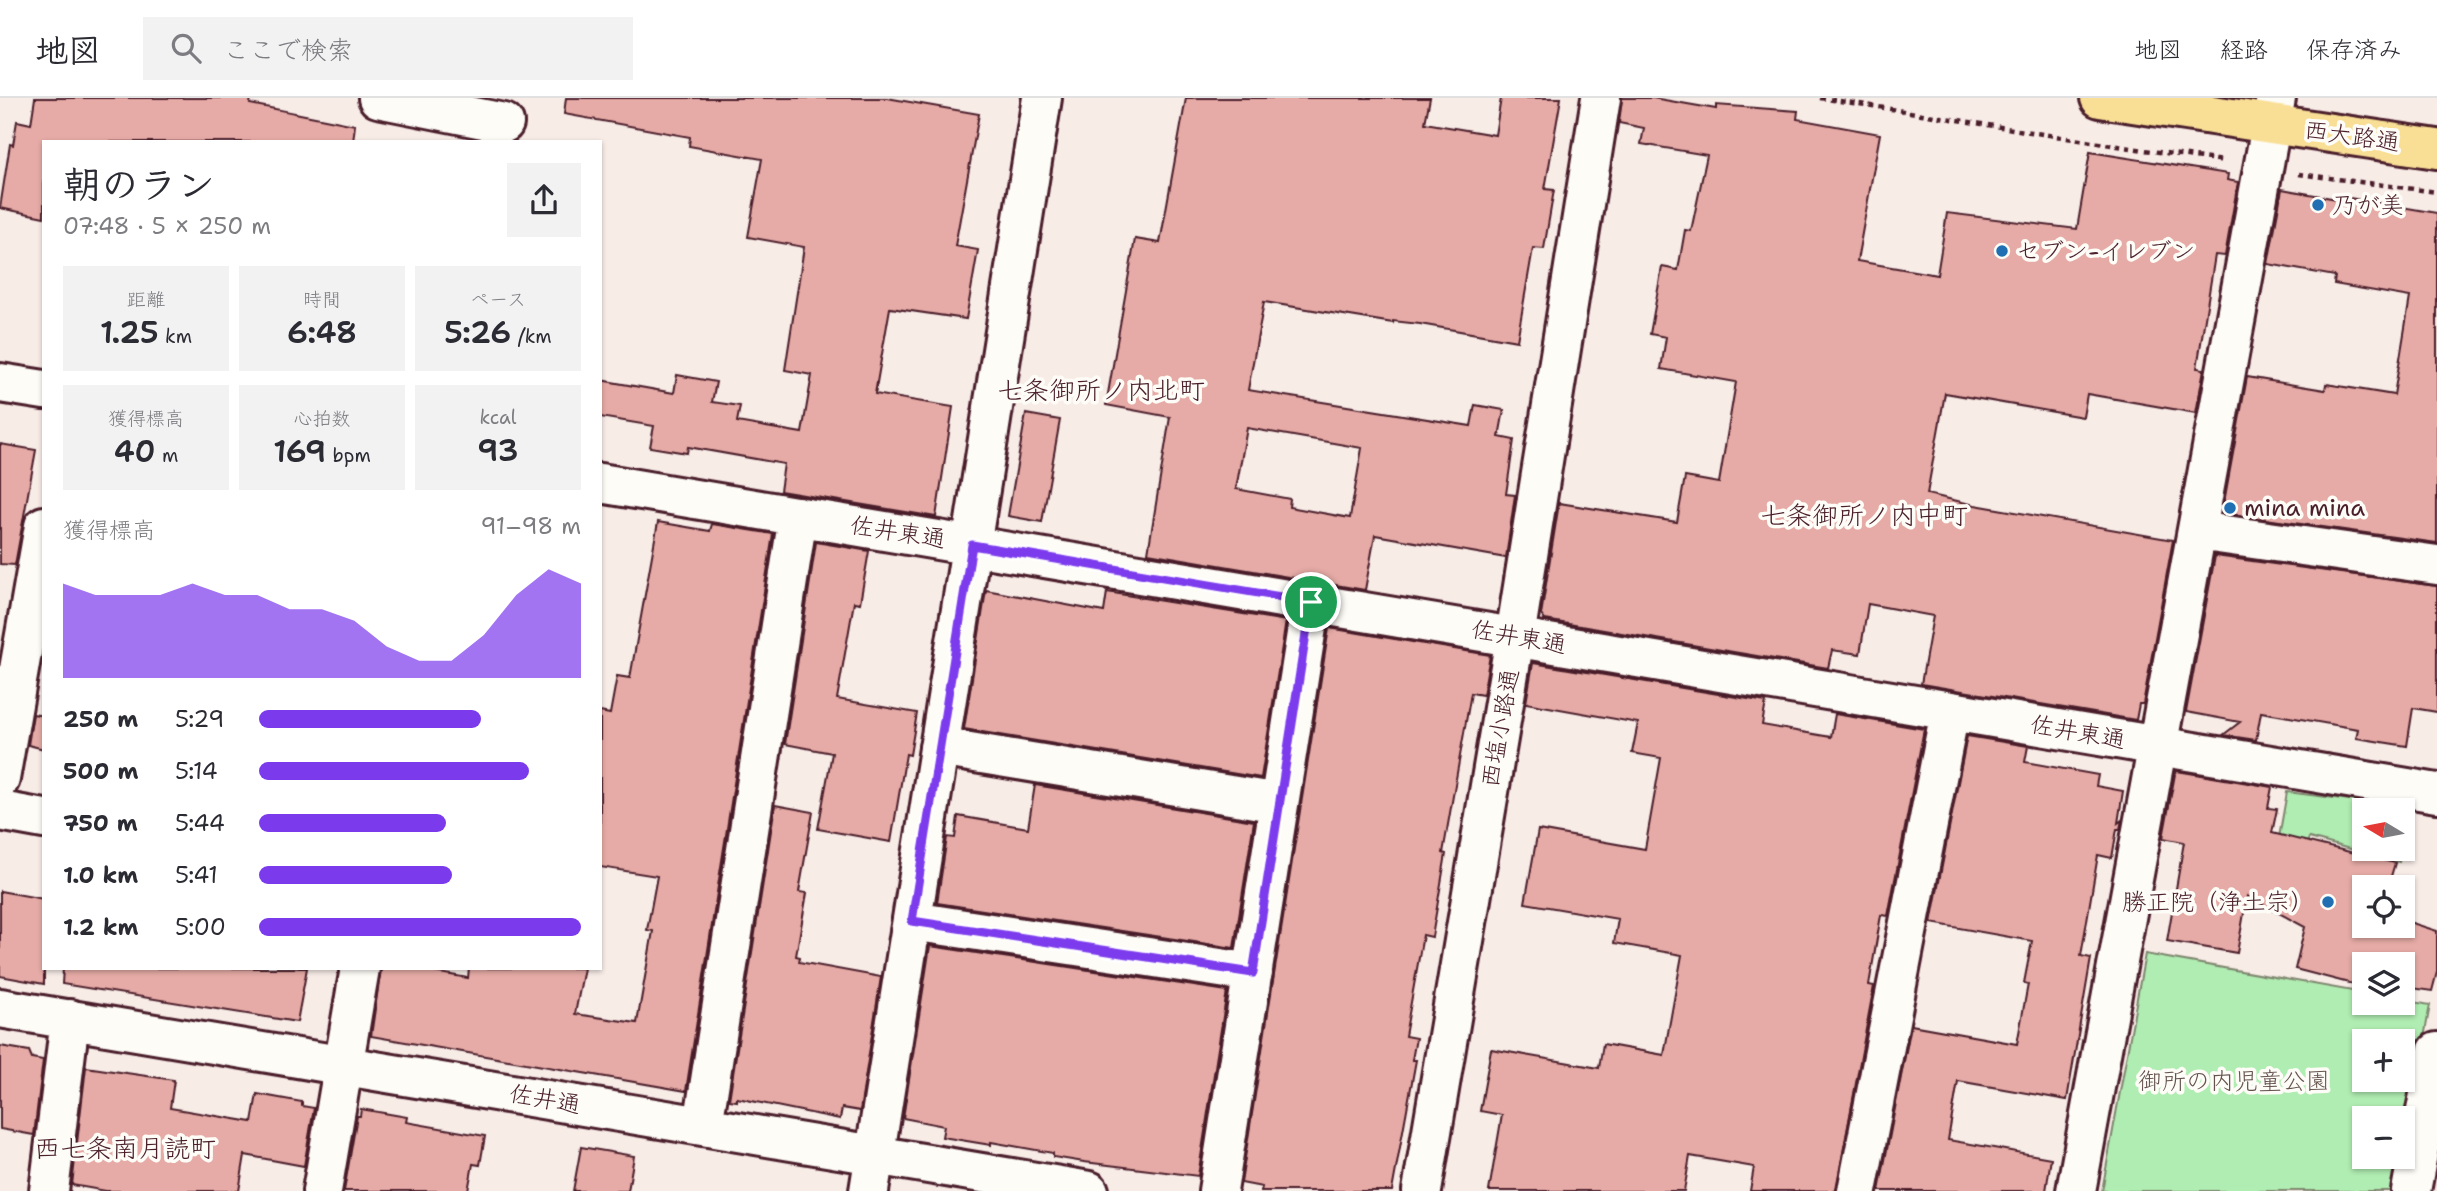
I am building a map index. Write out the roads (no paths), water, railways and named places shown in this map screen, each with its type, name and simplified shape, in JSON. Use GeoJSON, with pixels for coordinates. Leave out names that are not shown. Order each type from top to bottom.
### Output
{"type":"FeatureCollection","features":[{"type":"Feature","properties":{"kind":"main road","name":"西大路通"},"geometry":{"type":"LineString","coordinates":[[2100,98],[2274,111],[2437,149]]}},
{"type":"Feature","properties":{"kind":"street"},"geometry":{"type":"LineString","coordinates":[[378,98],[505,121]]}},
{"type":"Feature","properties":{"kind":"street"},"geometry":{"type":"LineString","coordinates":[[872,1173],[1042,98]]}},
{"type":"Feature","properties":{"kind":"street","name":"西塩小路通"},"geometry":{"type":"LineString","coordinates":[[1422,1191],[1515,637],[1601,98]]}},
{"type":"Feature","properties":{"kind":"street"},"geometry":{"type":"LineString","coordinates":[[2076,1191],[2274,111]]}},
{"type":"Feature","properties":{"kind":"street"},"geometry":{"type":"LineString","coordinates":[[0,383],[42,390]]}},
{"type":"Feature","properties":{"kind":"street","name":"佐井東通"},"geometry":{"type":"LineString","coordinates":[[602,483],[2437,793]]}},
{"type":"Feature","properties":{"kind":"street"},"geometry":{"type":"LineString","coordinates":[[703,1126],[797,516]]}},
{"type":"Feature","properties":{"kind":"street"},"geometry":{"type":"LineString","coordinates":[[2197,531],[2437,565]]}},
{"type":"Feature","properties":{"kind":"street"},"geometry":{"type":"LineString","coordinates":[[0,779],[42,538]]}},
{"type":"Feature","properties":{"kind":"street"},"geometry":{"type":"LineString","coordinates":[[1218,1191],[1311,602]]}},
{"type":"Feature","properties":{"kind":"street"},"geometry":{"type":"LineString","coordinates":[[1857,1191],[1950,711]]}},
{"type":"Feature","properties":{"kind":"street"},"geometry":{"type":"LineString","coordinates":[[939,747],[1279,803]]}},
{"type":"Feature","properties":{"kind":"street"},"geometry":{"type":"LineString","coordinates":[[0,811],[42,819]]}},
{"type":"Feature","properties":{"kind":"street"},"geometry":{"type":"LineString","coordinates":[[912,921],[1253,973]]}},
{"type":"Feature","properties":{"kind":"street"},"geometry":{"type":"LineString","coordinates":[[322,1191],[360,970]]}},
{"type":"Feature","properties":{"kind":"street","name":"佐井通"},"geometry":{"type":"LineString","coordinates":[[0,1008],[703,1126],[872,1173],[1089,1191]]}},
{"type":"Feature","properties":{"kind":"street"},"geometry":{"type":"LineString","coordinates":[[49,1191],[70,1020]]}},
{"type":"Feature","properties":{"kind":"street"},"geometry":{"type":"LineString","coordinates":[[2411,1191],[2437,1052]]}},
{"type":"Feature","properties":{"kind":"place","name":"乃が美"},"geometry":{"type":"Point","coordinates":[2318,205]}},
{"type":"Feature","properties":{"kind":"place","name":"セブン-イレブン"},"geometry":{"type":"Point","coordinates":[2002,251]}},
{"type":"Feature","properties":{"kind":"place","name":"mina mina"},"geometry":{"type":"Point","coordinates":[2230,508]}},
{"type":"Feature","properties":{"kind":"place","name":"勝正院（浄土宗）"},"geometry":{"type":"Point","coordinates":[2328,902]}},
{"type":"Feature","properties":{"kind":"district","name":"七条御所ノ内北町"},"geometry":{"type":"Point","coordinates":[1101,389]}},
{"type":"Feature","properties":{"kind":"district","name":"七条御所ノ内中町"},"geometry":{"type":"Point","coordinates":[1864,514]}},
{"type":"Feature","properties":{"kind":"district","name":"西七条南月読町"},"geometry":{"type":"Point","coordinates":[125,1147]}},
{"type":"Feature","properties":{"kind":"park label","name":"御所の内児童公園"},"geometry":{"type":"Point","coordinates":[2234,1081]}}]}
